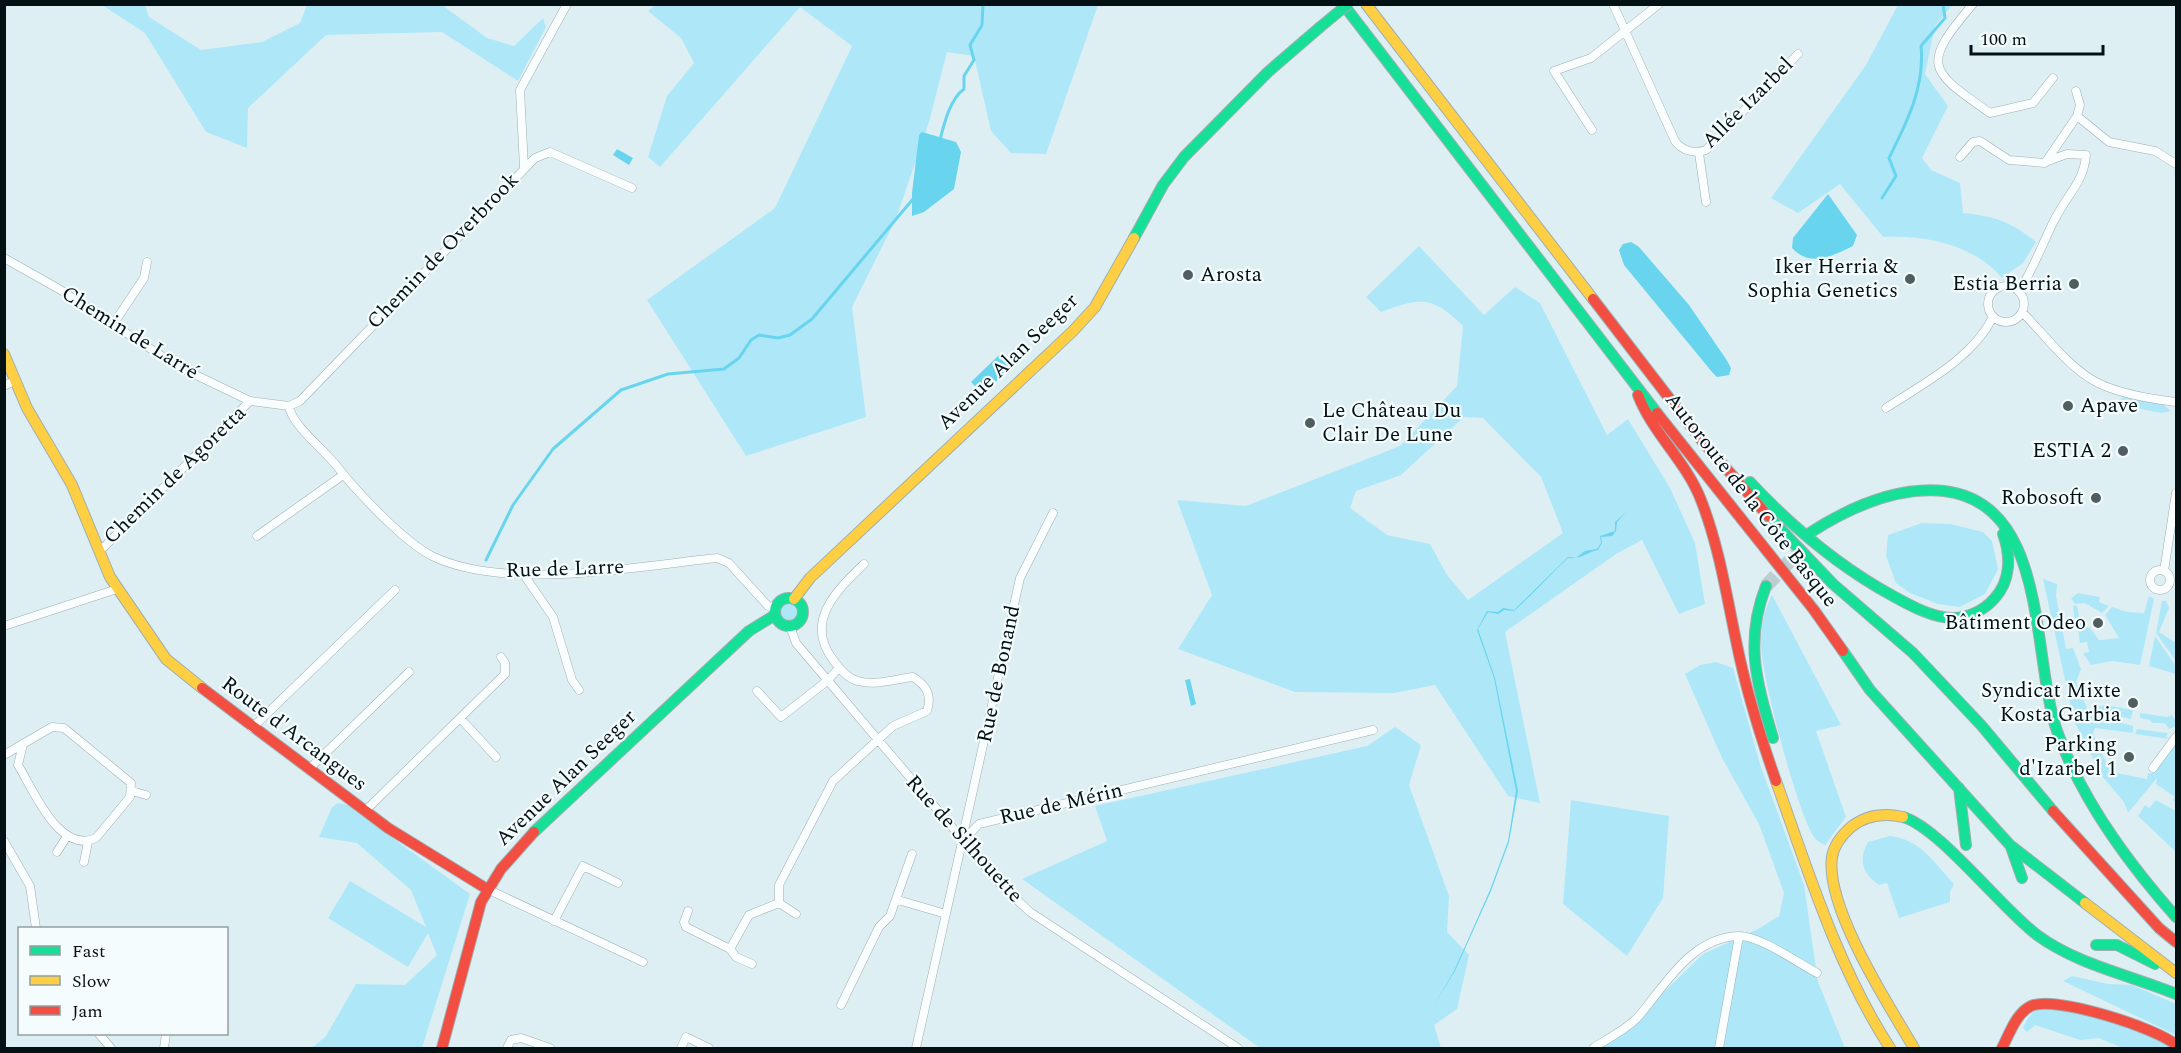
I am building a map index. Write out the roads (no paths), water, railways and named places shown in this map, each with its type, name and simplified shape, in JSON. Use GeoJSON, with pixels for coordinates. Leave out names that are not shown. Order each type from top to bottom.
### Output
{"type":"FeatureCollection","features":[{"type":"Feature","properties":{"kind":"main road","name":"Autoroute de la Côte Basque"},"geometry":{"type":"LineString","coordinates":[[1343,4],[1636,387],[1814,610],[1870,690],[2010,845],[2176,973]]}},
{"type":"Feature","properties":{"kind":"main road","name":"Avenue Alan Seeger"},"geometry":{"type":"LineString","coordinates":[[794,599],[810,578],[1073,331],[1095,306],[1162,184],[1184,157],[1268,72],[1348,4]]}},
{"type":"Feature","properties":{"kind":"main road","name":"Autoroute de la Côte Basque"},"geometry":{"type":"LineString","coordinates":[[1366,4],[1703,442],[1764,512],[1833,584],[1913,653],[1981,725],[2080,844],[2159,928],[2176,942]]}},
{"type":"Feature","properties":{"kind":"main road","name":"Route d'Arcangues"},"geometry":{"type":"LineString","coordinates":[[4,354],[9,384],[72,485],[110,577],[166,659],[252,728],[365,811],[429,855],[487,889]]}},
{"type":"Feature","properties":{"kind":"main road"},"geometry":{"type":"LineString","coordinates":[[1636,387],[1642,409],[1679,460],[1700,497],[1721,565],[1746,687],[1781,797],[1845,966],[1890,1048]]}},
{"type":"Feature","properties":{"kind":"main road"},"geometry":{"type":"LineString","coordinates":[[1703,442],[1720,451],[1817,548],[1898,598],[1926,612],[1949,618],[1969,616],[1988,606],[2000,591],[2008,573],[2008,546],[1998,525],[1984,513],[1951,501],[1928,499],[1897,502],[1849,517],[1811,535],[1846,511],[1896,495],[1928,490],[1954,493],[1979,500],[2000,516],[2016,540],[2024,568],[2041,671],[2051,712],[2062,742],[2086,790],[2134,864],[2156,896],[2176,917]]}},
{"type":"Feature","properties":{"kind":"main road"},"geometry":{"type":"LineString","coordinates":[[1754,708],[1744,626],[1750,603],[1762,583],[1751,629],[1752,656],[1762,699],[1800,824],[1845,924],[1914,1048]]}},
{"type":"Feature","properties":{"kind":"main road"},"geometry":{"type":"LineString","coordinates":[[794,599],[801,605],[803,615],[799,623],[790,626],[779,622],[776,611],[781,601],[794,599]]}},
{"type":"Feature","properties":{"kind":"main road","name":"Avenue Alan Seeger"},"geometry":{"type":"LineString","coordinates":[[442,1048],[487,889],[526,839],[748,631],[776,611]]}},
{"type":"Feature","properties":{"kind":"main road"},"geometry":{"type":"LineString","coordinates":[[1959,788],[1966,845]]}},
{"type":"Feature","properties":{"kind":"main road"},"geometry":{"type":"LineString","coordinates":[[1845,924],[1833,886],[1831,860],[1838,839],[1850,826],[1869,816],[1890,814],[1908,819],[1926,829],[2010,912],[2040,937],[2093,964],[2176,994]]}},
{"type":"Feature","properties":{"kind":"main road"},"geometry":{"type":"LineString","coordinates":[[2010,845],[2022,878]]}},
{"type":"Feature","properties":{"kind":"main road"},"geometry":{"type":"LineString","coordinates":[[2096,945],[2117,945],[2149,963],[2166,966]]}},
{"type":"Feature","properties":{"kind":"main road"},"geometry":{"type":"LineString","coordinates":[[2002,1048],[2021,1016],[2031,1005],[2045,1002],[2107,1016],[2156,1032],[2176,1045]]}},
{"type":"Feature","properties":{"kind":"street","name":"Chemin de Overbrook"},"geometry":{"type":"LineString","coordinates":[[289,406],[300,401],[524,166],[520,90],[567,4]]}},
{"type":"Feature","properties":{"kind":"street","name":"Allée Izarbel"},"geometry":{"type":"LineString","coordinates":[[1613,4],[1675,141],[1685,150],[1699,153],[1713,144],[1798,54]]}},
{"type":"Feature","properties":{"kind":"street"},"geometry":{"type":"LineString","coordinates":[[1592,130],[1554,71],[1591,58],[1659,4]]}},
{"type":"Feature","properties":{"kind":"street"},"geometry":{"type":"LineString","coordinates":[[1973,4],[1957,23],[1937,56],[1938,70],[1949,85],[1990,113],[2033,103],[2053,78]]}},
{"type":"Feature","properties":{"kind":"street"},"geometry":{"type":"LineString","coordinates":[[2045,163],[2077,116],[2080,105],[2076,91]]}},
{"type":"Feature","properties":{"kind":"street"},"geometry":{"type":"LineString","coordinates":[[2077,116],[2109,141],[2155,151],[2176,164]]}},
{"type":"Feature","properties":{"kind":"street"},"geometry":{"type":"LineString","coordinates":[[1960,157],[1973,141],[1980,141],[2009,160],[2045,163],[2067,154],[2086,155],[2084,173],[2055,218],[2040,255],[2019,291]]}},
{"type":"Feature","properties":{"kind":"street"},"geometry":{"type":"LineString","coordinates":[[524,166],[535,158],[550,152],[632,188]]}},
{"type":"Feature","properties":{"kind":"street","name":"Allée Izarbel"},"geometry":{"type":"LineString","coordinates":[[1699,153],[1706,202]]}},
{"type":"Feature","properties":{"kind":"street","name":"Chemin de Larré"},"geometry":{"type":"LineString","coordinates":[[4,258],[114,323],[177,366],[250,401],[289,406]]}},
{"type":"Feature","properties":{"kind":"street"},"geometry":{"type":"LineString","coordinates":[[114,323],[144,278],[147,262]]}},
{"type":"Feature","properties":{"kind":"street"},"geometry":{"type":"LineString","coordinates":[[1886,408],[1969,350],[1986,332],[1993,317],[1988,304],[1993,291],[2001,286],[2011,286],[2019,291],[2023,298],[2022,312],[2009,322],[1993,317]]}},
{"type":"Feature","properties":{"kind":"street"},"geometry":{"type":"LineString","coordinates":[[2022,312],[2077,368],[2095,381],[2111,388],[2176,402]]}},
{"type":"Feature","properties":{"kind":"street","name":"Chemin de Agoretta"},"geometry":{"type":"LineString","coordinates":[[98,549],[104,546],[250,401]]}},
{"type":"Feature","properties":{"kind":"street","name":"Rue de Larre"},"geometry":{"type":"LineString","coordinates":[[289,406],[293,418],[343,475],[409,540],[432,556],[462,566],[524,575],[717,558],[729,563],[768,606],[776,611]]}},
{"type":"Feature","properties":{"kind":"street"},"geometry":{"type":"LineString","coordinates":[[257,536],[343,475]]}},
{"type":"Feature","properties":{"kind":"street"},"geometry":{"type":"LineString","coordinates":[[2164,571],[2176,493]]}},
{"type":"Feature","properties":{"kind":"street","name":"Rue de Bonand"},"geometry":{"type":"LineString","coordinates":[[962,842],[1020,578],[1053,513]]}},
{"type":"Feature","properties":{"kind":"street"},"geometry":{"type":"LineString","coordinates":[[779,903],[779,885],[826,790],[893,726],[927,711],[930,699],[925,684],[913,677],[874,682],[857,681],[839,668],[828,654],[821,631],[825,609],[836,590],[864,564]]}},
{"type":"Feature","properties":{"kind":"street"},"geometry":{"type":"LineString","coordinates":[[524,575],[553,617],[572,680],[579,690]]}},
{"type":"Feature","properties":{"kind":"street"},"geometry":{"type":"LineString","coordinates":[[4,626],[117,589]]}},
{"type":"Feature","properties":{"kind":"street"},"geometry":{"type":"LineString","coordinates":[[252,728],[395,590]]}},
{"type":"Feature","properties":{"kind":"street","name":"Rue de Silhouette"},"geometry":{"type":"LineString","coordinates":[[790,626],[796,643],[962,842],[1002,886],[1030,912],[1229,1045],[1238,1048]]}},
{"type":"Feature","properties":{"kind":"street"},"geometry":{"type":"LineString","coordinates":[[365,811],[505,674],[505,663],[501,657]]}},
{"type":"Feature","properties":{"kind":"street"},"geometry":{"type":"LineString","coordinates":[[758,691],[782,717],[827,681],[839,668]]}},
{"type":"Feature","properties":{"kind":"street"},"geometry":{"type":"LineString","coordinates":[[309,769],[409,672]]}},
{"type":"Feature","properties":{"kind":"street"},"geometry":{"type":"LineString","coordinates":[[460,719],[496,757]]}},
{"type":"Feature","properties":{"kind":"street"},"geometry":{"type":"LineString","coordinates":[[52,727],[64,728],[131,783],[130,797],[96,838],[88,842],[67,836],[54,825],[18,765],[4,756],[23,744],[52,727]]}},
{"type":"Feature","properties":{"kind":"street","name":"Rue de Mérin"},"geometry":{"type":"LineString","coordinates":[[962,842],[979,824],[1372,730]]}},
{"type":"Feature","properties":{"kind":"street"},"geometry":{"type":"LineString","coordinates":[[2153,768],[2176,736]]}},
{"type":"Feature","properties":{"kind":"street"},"geometry":{"type":"LineString","coordinates":[[18,765],[23,744]]}},
{"type":"Feature","properties":{"kind":"street"},"geometry":{"type":"LineString","coordinates":[[132,791],[146,795]]}},
{"type":"Feature","properties":{"kind":"street"},"geometry":{"type":"LineString","coordinates":[[57,852],[67,836]]}},
{"type":"Feature","properties":{"kind":"street"},"geometry":{"type":"LineString","coordinates":[[4,841],[30,886],[36,927]]}},
{"type":"Feature","properties":{"kind":"street"},"geometry":{"type":"LineString","coordinates":[[84,862],[88,842]]}},
{"type":"Feature","properties":{"kind":"street"},"geometry":{"type":"LineString","coordinates":[[916,1048],[962,842]]}},
{"type":"Feature","properties":{"kind":"street"},"geometry":{"type":"LineString","coordinates":[[840,1005],[879,927],[890,916],[898,900],[912,854]]}},
{"type":"Feature","properties":{"kind":"street"},"geometry":{"type":"LineString","coordinates":[[555,921],[583,866],[618,883]]}},
{"type":"Feature","properties":{"kind":"street"},"geometry":{"type":"LineString","coordinates":[[487,889],[643,962]]}},
{"type":"Feature","properties":{"kind":"street"},"geometry":{"type":"LineString","coordinates":[[898,900],[946,914]]}},
{"type":"Feature","properties":{"kind":"street"},"geometry":{"type":"LineString","coordinates":[[779,903],[796,914]]}},
{"type":"Feature","properties":{"kind":"street"},"geometry":{"type":"LineString","coordinates":[[730,949],[749,915],[779,903]]}},
{"type":"Feature","properties":{"kind":"street"},"geometry":{"type":"LineString","coordinates":[[688,911],[684,922],[686,927],[730,949],[736,957],[752,964]]}},
{"type":"Feature","properties":{"kind":"street"},"geometry":{"type":"LineString","coordinates":[[1719,1048],[1739,936]]}},
{"type":"Feature","properties":{"kind":"street"},"geometry":{"type":"LineString","coordinates":[[1593,1048],[1637,1018],[1664,981],[1692,954],[1723,939],[1739,936],[1755,940],[1817,973]]}},
{"type":"Feature","properties":{"kind":"street"},"geometry":{"type":"LineString","coordinates":[[100,1035],[111,1048]]}},
{"type":"Feature","properties":{"kind":"street"},"geometry":{"type":"LineString","coordinates":[[681,1048],[686,1037],[709,1048]]}},
{"type":"Feature","properties":{"kind":"street"},"geometry":{"type":"LineString","coordinates":[[507,1048],[511,1040],[521,1038],[550,1048]]}},
{"type":"Feature","properties":{"kind":"waterway"},"geometry":{"type":"LineString","coordinates":[[940,140],[948,112],[959,93],[964,89],[964,76],[974,60],[970,45],[982,25],[983,4]]}},
{"type":"Feature","properties":{"kind":"waterway"},"geometry":{"type":"LineString","coordinates":[[1882,198],[1896,176],[1889,158],[1913,104],[1920,76],[1921,46],[1945,18],[1943,4]]}},
{"type":"Feature","properties":{"kind":"waterway"},"geometry":{"type":"LineString","coordinates":[[486,560],[513,505],[553,449],[621,390],[668,374],[724,369],[739,358],[751,340],[759,335],[778,338],[790,335],[812,319],[913,199]]}},
{"type":"Feature","properties":{"kind":"tunnel"},"geometry":{"type":"LineString","coordinates":[[1766,586],[1808,542]]}},
{"type":"Feature","properties":{"kind":"place","name":"Arosta"},"geometry":{"type":"Point","coordinates":[1188,275]}},
{"type":"Feature","properties":{"kind":"place","name":"Iker Herria & Sophia Genetics"},"geometry":{"type":"Point","coordinates":[1910,279]}},
{"type":"Feature","properties":{"kind":"place","name":"Estia Berria"},"geometry":{"type":"Point","coordinates":[2074,284]}},
{"type":"Feature","properties":{"kind":"place","name":"Apave"},"geometry":{"type":"Point","coordinates":[2068,406]}},
{"type":"Feature","properties":{"kind":"place","name":"Le Château Du Clair De Lune"},"geometry":{"type":"Point","coordinates":[1310,423]}},
{"type":"Feature","properties":{"kind":"place","name":"ESTIA 2"},"geometry":{"type":"Point","coordinates":[2123,451]}},
{"type":"Feature","properties":{"kind":"place","name":"Robosoft"},"geometry":{"type":"Point","coordinates":[2096,498]}},
{"type":"Feature","properties":{"kind":"place","name":"Bâtiment Odeo"},"geometry":{"type":"Point","coordinates":[2098,623]}},
{"type":"Feature","properties":{"kind":"place","name":"Syndicat Mixte Kosta Garbia"},"geometry":{"type":"Point","coordinates":[2133,703]}},
{"type":"Feature","properties":{"kind":"place","name":"Parking d'Izarbel 1"},"geometry":{"type":"Point","coordinates":[2129,757]}}]}
